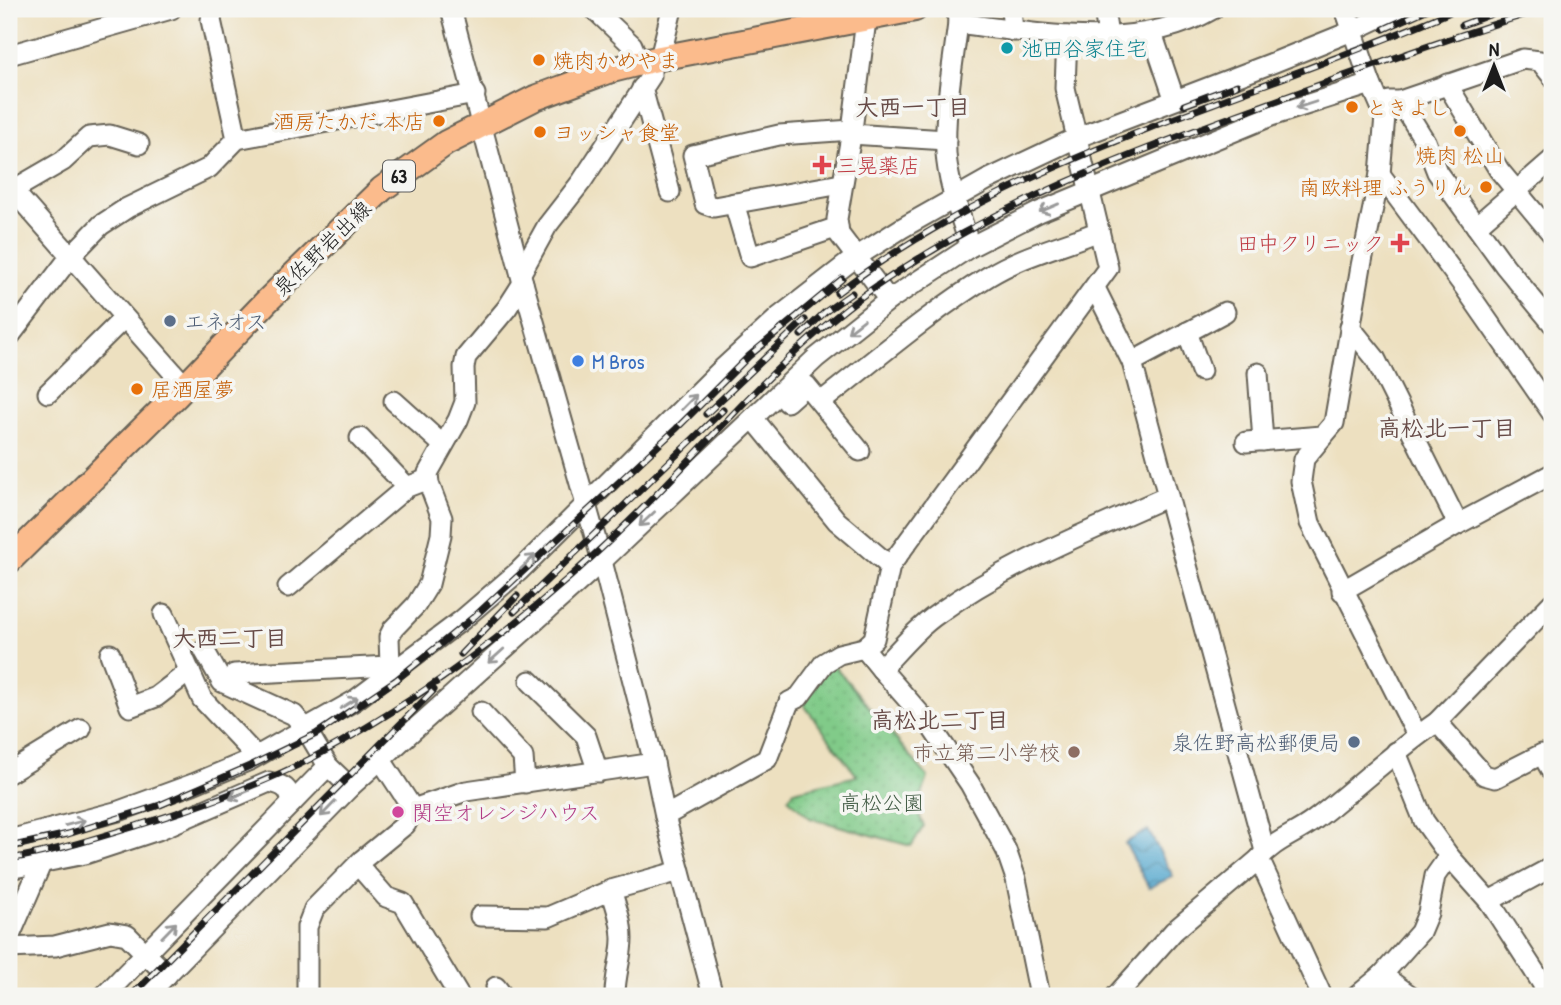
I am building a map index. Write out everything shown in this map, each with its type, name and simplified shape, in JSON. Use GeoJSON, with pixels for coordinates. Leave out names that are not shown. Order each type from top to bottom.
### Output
{"type":"FeatureCollection","features":[{"type":"Feature","properties":{"kind":"main road","name":"泉佐野岩出線"},"geometry":{"type":"LineString","coordinates":[[9,561],[382,189],[446,143],[536,98],[608,71],[650,60],[915,9]]}},
{"type":"Feature","properties":{"kind":"street"},"geometry":{"type":"LineString","coordinates":[[9,55],[172,9]]}},
{"type":"Feature","properties":{"kind":"street"},"geometry":{"type":"LineString","coordinates":[[213,9],[211,20],[237,139]]}},
{"type":"Feature","properties":{"kind":"street"},"geometry":{"type":"LineString","coordinates":[[452,9],[522,278],[602,561],[713,996]]}},
{"type":"Feature","properties":{"kind":"street"},"geometry":{"type":"LineString","coordinates":[[594,9],[650,60]]}},
{"type":"Feature","properties":{"kind":"street"},"geometry":{"type":"LineString","coordinates":[[393,668],[389,637],[393,629],[416,605],[429,584],[441,535],[442,518],[428,479],[433,461],[458,420],[465,402],[466,357],[507,308],[547,226],[582,181],[651,76],[650,60],[672,9]]}},
{"type":"Feature","properties":{"kind":"street"},"geometry":{"type":"LineString","coordinates":[[1011,9],[1013,31]]}},
{"type":"Feature","properties":{"kind":"street"},"geometry":{"type":"LineString","coordinates":[[1104,9],[1108,36]]}},
{"type":"Feature","properties":{"kind":"street"},"geometry":{"type":"LineString","coordinates":[[970,247],[955,199],[946,154],[957,16],[1013,31],[1068,36],[1108,36],[1152,33],[1197,18],[1213,9]]}},
{"type":"Feature","properties":{"kind":"street"},"geometry":{"type":"LineString","coordinates":[[1345,9],[1385,116],[1380,174],[1334,423],[1304,459],[1301,481],[1310,523],[1417,735]]}},
{"type":"Feature","properties":{"kind":"street"},"geometry":{"type":"LineString","coordinates":[[9,839],[119,811],[193,784],[256,756],[354,701],[393,668],[462,620],[519,571],[720,371],[780,316],[856,257],[902,228],[987,180],[1076,138],[1352,31],[1398,9]]}},
{"type":"Feature","properties":{"kind":"street"},"geometry":{"type":"LineString","coordinates":[[866,20],[841,184],[838,234],[889,300]]}},
{"type":"Feature","properties":{"kind":"street"},"geometry":{"type":"LineString","coordinates":[[1152,33],[1172,92]]}},
{"type":"Feature","properties":{"kind":"street"},"geometry":{"type":"LineString","coordinates":[[665,816],[768,759],[789,702],[799,697],[824,663],[839,654],[864,648],[874,639],[890,566],[1108,268],[1065,88],[1064,67],[1068,36]]}},
{"type":"Feature","properties":{"kind":"street"},"geometry":{"type":"LineString","coordinates":[[738,449],[757,422],[816,358],[889,300],[970,247],[1039,212],[1271,116],[1375,93],[1400,101],[1522,59],[1546,69]]}},
{"type":"Feature","properties":{"kind":"street"},"geometry":{"type":"LineString","coordinates":[[1447,84],[1499,170],[1552,234]]}},
{"type":"Feature","properties":{"kind":"street"},"geometry":{"type":"LineString","coordinates":[[642,88],[670,192]]}},
{"type":"Feature","properties":{"kind":"street"},"geometry":{"type":"LineString","coordinates":[[9,337],[70,257],[100,225],[127,208],[209,168],[237,139],[475,94]]}},
{"type":"Feature","properties":{"kind":"street"},"geometry":{"type":"LineString","coordinates":[[1400,101],[1425,141],[1437,172],[1505,266],[1552,323]]}},
{"type":"Feature","properties":{"kind":"street"},"geometry":{"type":"LineString","coordinates":[[841,184],[714,207],[705,204],[693,155],[779,135],[851,132],[946,141]]}},
{"type":"Feature","properties":{"kind":"street"},"geometry":{"type":"LineString","coordinates":[[139,144],[110,135],[89,137],[63,161],[12,193],[185,386]]}},
{"type":"Feature","properties":{"kind":"street"},"geometry":{"type":"LineString","coordinates":[[1476,226],[1552,160]]}},
{"type":"Feature","properties":{"kind":"street"},"geometry":{"type":"LineString","coordinates":[[1380,174],[1465,288],[1552,413]]}},
{"type":"Feature","properties":{"kind":"street"},"geometry":{"type":"LineString","coordinates":[[734,203],[750,257],[838,227]]}},
{"type":"Feature","properties":{"kind":"street"},"geometry":{"type":"LineString","coordinates":[[821,402],[924,320],[990,275],[1021,259],[1099,231]]}},
{"type":"Feature","properties":{"kind":"street"},"geometry":{"type":"LineString","coordinates":[[1095,288],[1132,362],[1262,855],[1322,996]]}},
{"type":"Feature","properties":{"kind":"street"},"geometry":{"type":"LineString","coordinates":[[1132,362],[1225,312]]}},
{"type":"Feature","properties":{"kind":"street"},"geometry":{"type":"LineString","coordinates":[[48,393],[124,318]]}},
{"type":"Feature","properties":{"kind":"street"},"geometry":{"type":"LineString","coordinates":[[1350,327],[1375,358],[1458,524]]}},
{"type":"Feature","properties":{"kind":"street"},"geometry":{"type":"LineString","coordinates":[[1187,332],[1201,371]]}},
{"type":"Feature","properties":{"kind":"street"},"geometry":{"type":"LineString","coordinates":[[1258,373],[1254,442],[1322,436]]}},
{"type":"Feature","properties":{"kind":"street"},"geometry":{"type":"LineString","coordinates":[[146,996],[350,787],[757,422],[806,385],[860,451]]}},
{"type":"Feature","properties":{"kind":"street"},"geometry":{"type":"LineString","coordinates":[[394,401],[443,445]]}},
{"type":"Feature","properties":{"kind":"street"},"geometry":{"type":"LineString","coordinates":[[757,422],[837,521],[890,566]]}},
{"type":"Feature","properties":{"kind":"street"},"geometry":{"type":"LineString","coordinates":[[360,438],[407,487]]}},
{"type":"Feature","properties":{"kind":"street"},"geometry":{"type":"LineString","coordinates":[[1342,591],[1552,474]]}},
{"type":"Feature","properties":{"kind":"street"},"geometry":{"type":"LineString","coordinates":[[289,587],[407,487],[428,479]]}},
{"type":"Feature","properties":{"kind":"street"},"geometry":{"type":"LineString","coordinates":[[881,669],[936,614],[976,589],[1052,549],[1168,496]]}},
{"type":"Feature","properties":{"kind":"street"},"geometry":{"type":"LineString","coordinates":[[1116,996],[1174,931],[1262,855],[1311,823],[1417,735],[1437,722],[1552,603]]}},
{"type":"Feature","properties":{"kind":"street"},"geometry":{"type":"LineString","coordinates":[[164,614],[202,699],[256,756]]}},
{"type":"Feature","properties":{"kind":"street"},"geometry":{"type":"LineString","coordinates":[[864,648],[930,725],[970,784],[1006,850],[1016,879],[1040,996]]}},
{"type":"Feature","properties":{"kind":"street"},"geometry":{"type":"LineString","coordinates":[[204,650],[222,682],[294,715],[306,729],[328,766],[350,787]]}},
{"type":"Feature","properties":{"kind":"street"},"geometry":{"type":"LineString","coordinates":[[110,654],[130,707],[156,697],[190,671]]}},
{"type":"Feature","properties":{"kind":"street"},"geometry":{"type":"LineString","coordinates":[[234,674],[393,668]]}},
{"type":"Feature","properties":{"kind":"street"},"geometry":{"type":"LineString","coordinates":[[530,681],[586,736],[598,772]]}},
{"type":"Feature","properties":{"kind":"street"},"geometry":{"type":"LineString","coordinates":[[481,712],[523,757],[525,783]]}},
{"type":"Feature","properties":{"kind":"street"},"geometry":{"type":"LineString","coordinates":[[1437,722],[1484,775],[1495,778],[1542,754],[1552,772]]}},
{"type":"Feature","properties":{"kind":"street"},"geometry":{"type":"LineString","coordinates":[[9,772],[81,729]]}},
{"type":"Feature","properties":{"kind":"street"},"geometry":{"type":"LineString","coordinates":[[1396,752],[1424,821],[1449,856],[1489,901],[1542,984],[1546,996]]}},
{"type":"Feature","properties":{"kind":"street"},"geometry":{"type":"LineString","coordinates":[[381,760],[413,809]]}},
{"type":"Feature","properties":{"kind":"street"},"geometry":{"type":"LineString","coordinates":[[307,996],[307,927],[314,909],[358,864],[406,824],[413,809],[466,791],[654,763]]}},
{"type":"Feature","properties":{"kind":"street"},"geometry":{"type":"LineString","coordinates":[[104,996],[328,766]]}},
{"type":"Feature","properties":{"kind":"street"},"geometry":{"type":"LineString","coordinates":[[9,869],[85,854],[158,830],[269,782],[282,785],[289,791],[292,803]]}},
{"type":"Feature","properties":{"kind":"street"},"geometry":{"type":"LineString","coordinates":[[1357,996],[1382,975],[1420,932],[1428,913],[1435,876],[1449,856]]}},
{"type":"Feature","properties":{"kind":"street"},"geometry":{"type":"LineString","coordinates":[[9,938],[42,862]]}},
{"type":"Feature","properties":{"kind":"street"},"geometry":{"type":"LineString","coordinates":[[358,864],[386,897],[403,903],[459,996]]}},
{"type":"Feature","properties":{"kind":"street"},"geometry":{"type":"LineString","coordinates":[[1489,901],[1552,867]]}},
{"type":"Feature","properties":{"kind":"street"},"geometry":{"type":"LineString","coordinates":[[480,916],[548,917],[611,890],[680,871]]}},
{"type":"Feature","properties":{"kind":"street"},"geometry":{"type":"LineString","coordinates":[[611,890],[620,918],[622,941],[615,994]]}},
{"type":"Feature","properties":{"kind":"street"},"geometry":{"type":"LineString","coordinates":[[9,948],[55,946],[110,932],[127,935],[167,975]]}},
{"type":"Feature","properties":{"kind":"street"},"geometry":{"type":"LineString","coordinates":[[1382,975],[1411,996]]}},
{"type":"Feature","properties":{"kind":"green space","name":"高松公園"},"geometry":{"type":"Polygon","coordinates":[[[832,663],[928,777],[917,810],[924,826],[911,846],[810,818],[788,798],[794,791],[857,776],[801,701],[832,663]]]}},
{"type":"Feature","properties":{"kind":"water"},"geometry":{"type":"Polygon","coordinates":[[[1148,830],[1173,876],[1149,888],[1125,843],[1148,830]]]}},
{"type":"Feature","properties":{"kind":"railway"},"geometry":{"type":"LineString","coordinates":[[1384,29],[1428,9]]}},
{"type":"Feature","properties":{"kind":"railway"},"geometry":{"type":"LineString","coordinates":[[837,293],[908,244],[982,202],[1059,166],[1457,9]]}},
{"type":"Feature","properties":{"kind":"railway"},"geometry":{"type":"LineString","coordinates":[[1462,25],[1505,9]]}},
{"type":"Feature","properties":{"kind":"railway"},"geometry":{"type":"LineString","coordinates":[[9,859],[107,835],[250,787],[314,757],[402,705],[528,613],[605,545],[807,341],[868,292],[963,233],[1013,207],[1167,141],[1475,30],[1544,9]]}},
{"type":"Feature","properties":{"kind":"railway"},"geometry":{"type":"LineString","coordinates":[[1184,105],[1237,85]]}},
{"type":"Feature","properties":{"kind":"railway"},"geometry":{"type":"LineString","coordinates":[[9,847],[68,834],[160,805],[316,734],[396,680],[475,616],[676,429],[749,356],[842,279]]}},
{"type":"Feature","properties":{"kind":"railway"},"geometry":{"type":"LineString","coordinates":[[801,335],[825,312],[852,293]]}},
{"type":"Feature","properties":{"kind":"railway"},"geometry":{"type":"LineString","coordinates":[[706,414],[805,320]]}},
{"type":"Feature","properties":{"kind":"railway"},"geometry":{"type":"LineString","coordinates":[[514,612],[723,410]]}},
{"type":"Feature","properties":{"kind":"railway"},"geometry":{"type":"LineString","coordinates":[[461,654],[517,596]]}},
{"type":"Feature","properties":{"kind":"railway"},"geometry":{"type":"LineString","coordinates":[[131,996],[434,690]]}},
{"type":"Feature","properties":{"kind":"place","name":"池田谷家住宅"},"geometry":{"type":"Point","coordinates":[1007,48]}},
{"type":"Feature","properties":{"kind":"place","name":"焼肉かめやま"},"geometry":{"type":"Point","coordinates":[539,60]}},
{"type":"Feature","properties":{"kind":"place","name":"ときよし"},"geometry":{"type":"Point","coordinates":[1352,107]}},
{"type":"Feature","properties":{"kind":"place","name":"酒房たかだ 本店"},"geometry":{"type":"Point","coordinates":[439,121]}},
{"type":"Feature","properties":{"kind":"place","name":"焼肉 松山"},"geometry":{"type":"Point","coordinates":[1460,131]}},
{"type":"Feature","properties":{"kind":"place","name":"ヨッシャ食堂"},"geometry":{"type":"Point","coordinates":[540,132]}},
{"type":"Feature","properties":{"kind":"place","name":"三晃薬店"},"geometry":{"type":"Point","coordinates":[822,165]}},
{"type":"Feature","properties":{"kind":"place","name":"南欧料理 ふうりん"},"geometry":{"type":"Point","coordinates":[1486,187]}},
{"type":"Feature","properties":{"kind":"place","name":"田中クリニック"},"geometry":{"type":"Point","coordinates":[1400,243]}},
{"type":"Feature","properties":{"kind":"place","name":"エネオス"},"geometry":{"type":"Point","coordinates":[170,321]}},
{"type":"Feature","properties":{"kind":"place","name":"M Bros"},"geometry":{"type":"Point","coordinates":[578,361]}},
{"type":"Feature","properties":{"kind":"place","name":"居酒屋夢"},"geometry":{"type":"Point","coordinates":[137,389]}},
{"type":"Feature","properties":{"kind":"place","name":"泉佐野高松郵便局"},"geometry":{"type":"Point","coordinates":[1354,742]}},
{"type":"Feature","properties":{"kind":"place","name":"市立第二小学校"},"geometry":{"type":"Point","coordinates":[1074,752]}},
{"type":"Feature","properties":{"kind":"place","name":"関空オレンジハウス"},"geometry":{"type":"Point","coordinates":[398,812]}},
{"type":"Feature","properties":{"kind":"district","name":"大西一丁目"},"geometry":{"type":"Point","coordinates":[913,106]}},
{"type":"Feature","properties":{"kind":"district","name":"高松北一丁目"},"geometry":{"type":"Point","coordinates":[1447,427]}},
{"type":"Feature","properties":{"kind":"district","name":"大西二丁目"},"geometry":{"type":"Point","coordinates":[230,637]}},
{"type":"Feature","properties":{"kind":"district","name":"高松北二丁目"},"geometry":{"type":"Point","coordinates":[940,719]}}]}
